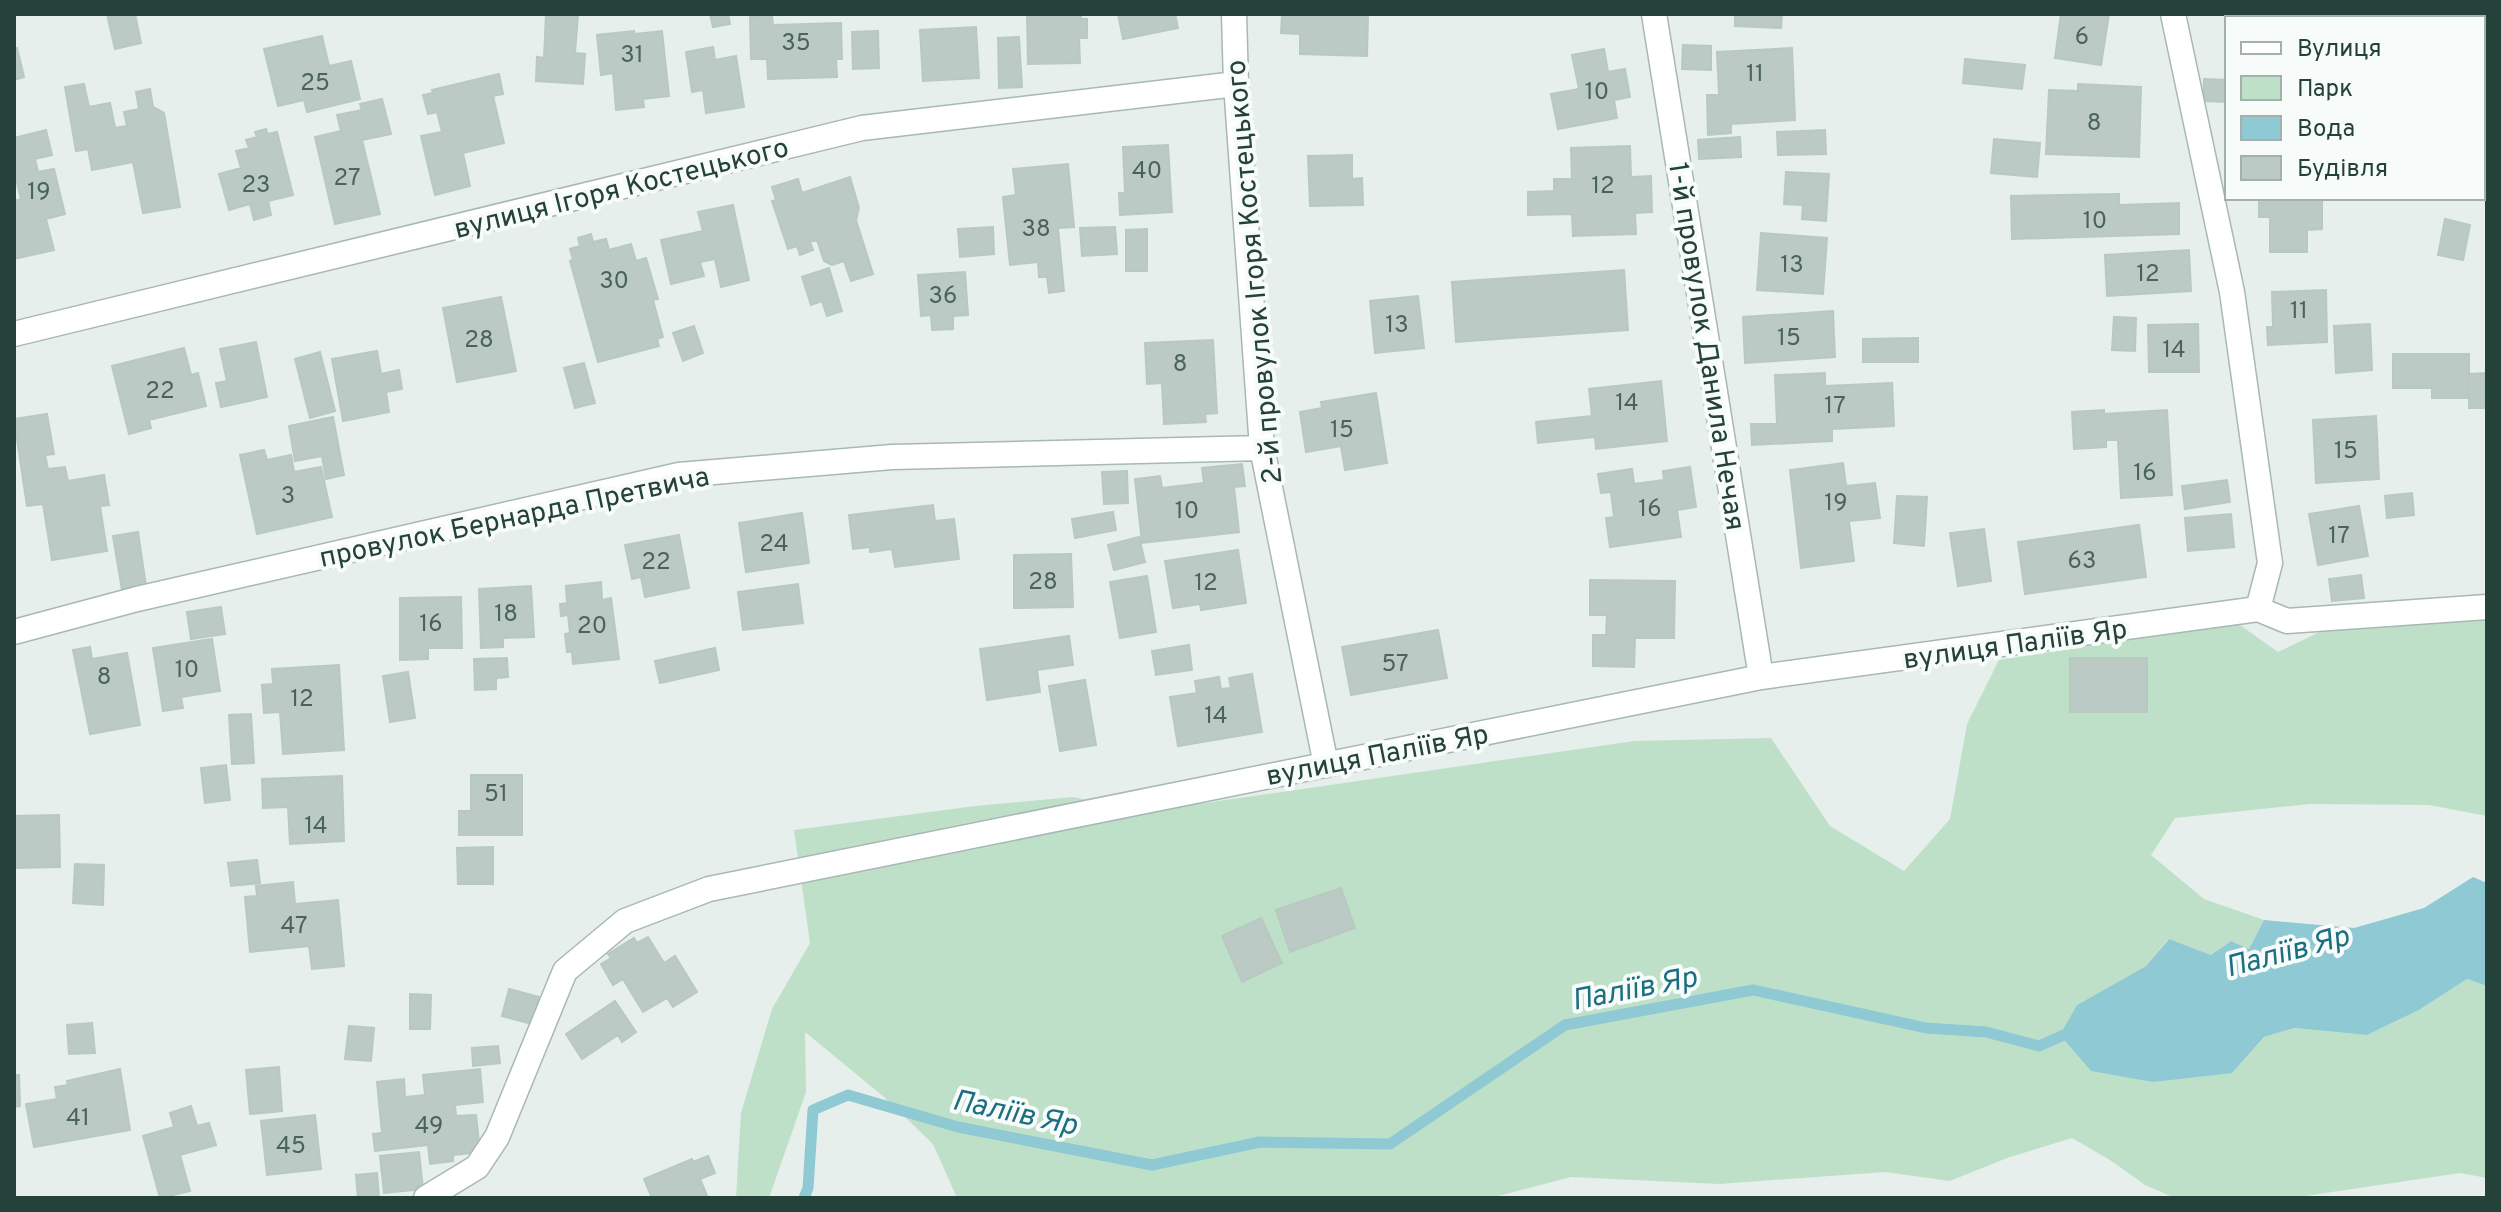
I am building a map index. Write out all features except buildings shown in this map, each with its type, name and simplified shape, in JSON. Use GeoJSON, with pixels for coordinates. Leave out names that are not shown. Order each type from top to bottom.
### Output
{"type":"FeatureCollection","features":[{"type":"Feature","properties":{"kind":"street","name":"2-й провулок Ігоря Костецького"},"geometry":{"type":"LineString","coordinates":[[1234,14],[1236,84],[1262,448],[1326,765]]}},
{"type":"Feature","properties":{"kind":"street","name":"1-й провулок Данила Нечая"},"geometry":{"type":"LineString","coordinates":[[1654,14],[1761,677]]}},
{"type":"Feature","properties":{"kind":"street"},"geometry":{"type":"LineString","coordinates":[[2173,14],[2232,292],[2270,563],[2258,609]]}},
{"type":"Feature","properties":{"kind":"street","name":"вулиця Ігоря Костецького"},"geometry":{"type":"LineString","coordinates":[[14,334],[862,128],[1236,84]]}},
{"type":"Feature","properties":{"kind":"street","name":"провулок Бернарда Претвича"},"geometry":{"type":"LineString","coordinates":[[14,632],[137,599],[679,475],[892,457],[1262,448]]}},
{"type":"Feature","properties":{"kind":"street","name":"вулиця Паліїв Яр"},"geometry":{"type":"LineString","coordinates":[[426,1198],[477,1167],[497,1137],[565,971],[625,921],[709,889],[1761,677],[2258,609],[2287,621],[2487,607]]}},
{"type":"Feature","properties":{"kind":"green space"},"geometry":{"type":"Polygon","coordinates":[[[2487,614],[2487,816],[2429,805],[2310,804],[2175,818],[2151,855],[2204,899],[2264,920],[2249,949],[2231,941],[2211,955],[2168,939],[2146,966],[2077,1005],[2232,1073],[2264,1037],[2294,1028],[2367,1035],[2419,1010],[2467,979],[2487,986],[2487,1178],[2460,1173],[2292,1198],[2175,1198],[2145,1185],[2072,1138],[2007,1158],[1950,1181],[1885,1172],[1719,1184],[1571,1177],[1491,1198],[957,1198],[933,1144],[884,1097],[805,1032],[806,1092],[769,1198],[736,1198],[741,1113],[772,1009],[810,943],[794,830],[975,806],[1073,797],[1143,812],[1634,741],[1771,738],[1830,826],[1904,871],[1950,819],[1967,724],[1999,660],[2237,623],[2278,652],[2330,627],[2487,614]]]}},
{"type":"Feature","properties":{"kind":"water"},"geometry":{"type":"Polygon","coordinates":[[[2473,877],[2487,883],[2487,986],[2467,979],[2419,1010],[2367,1035],[2294,1028],[2264,1037],[2232,1073],[2153,1082],[2091,1071],[2060,1035],[2077,1005],[2146,966],[2169,939],[2211,955],[2231,941],[2249,949],[2264,920],[2354,928],[2424,908],[2473,877]]]}},
{"type":"Feature","properties":{"kind":"waterway","name":"Паліїв Яр"},"geometry":{"type":"LineString","coordinates":[[804,1198],[808,1188],[813,1110],[848,1095],[958,1127],[1152,1165],[1260,1142],[1390,1144],[1565,1025],[1753,990],[1926,1028],[1986,1032],[2039,1046],[2073,1031]]}}]}
